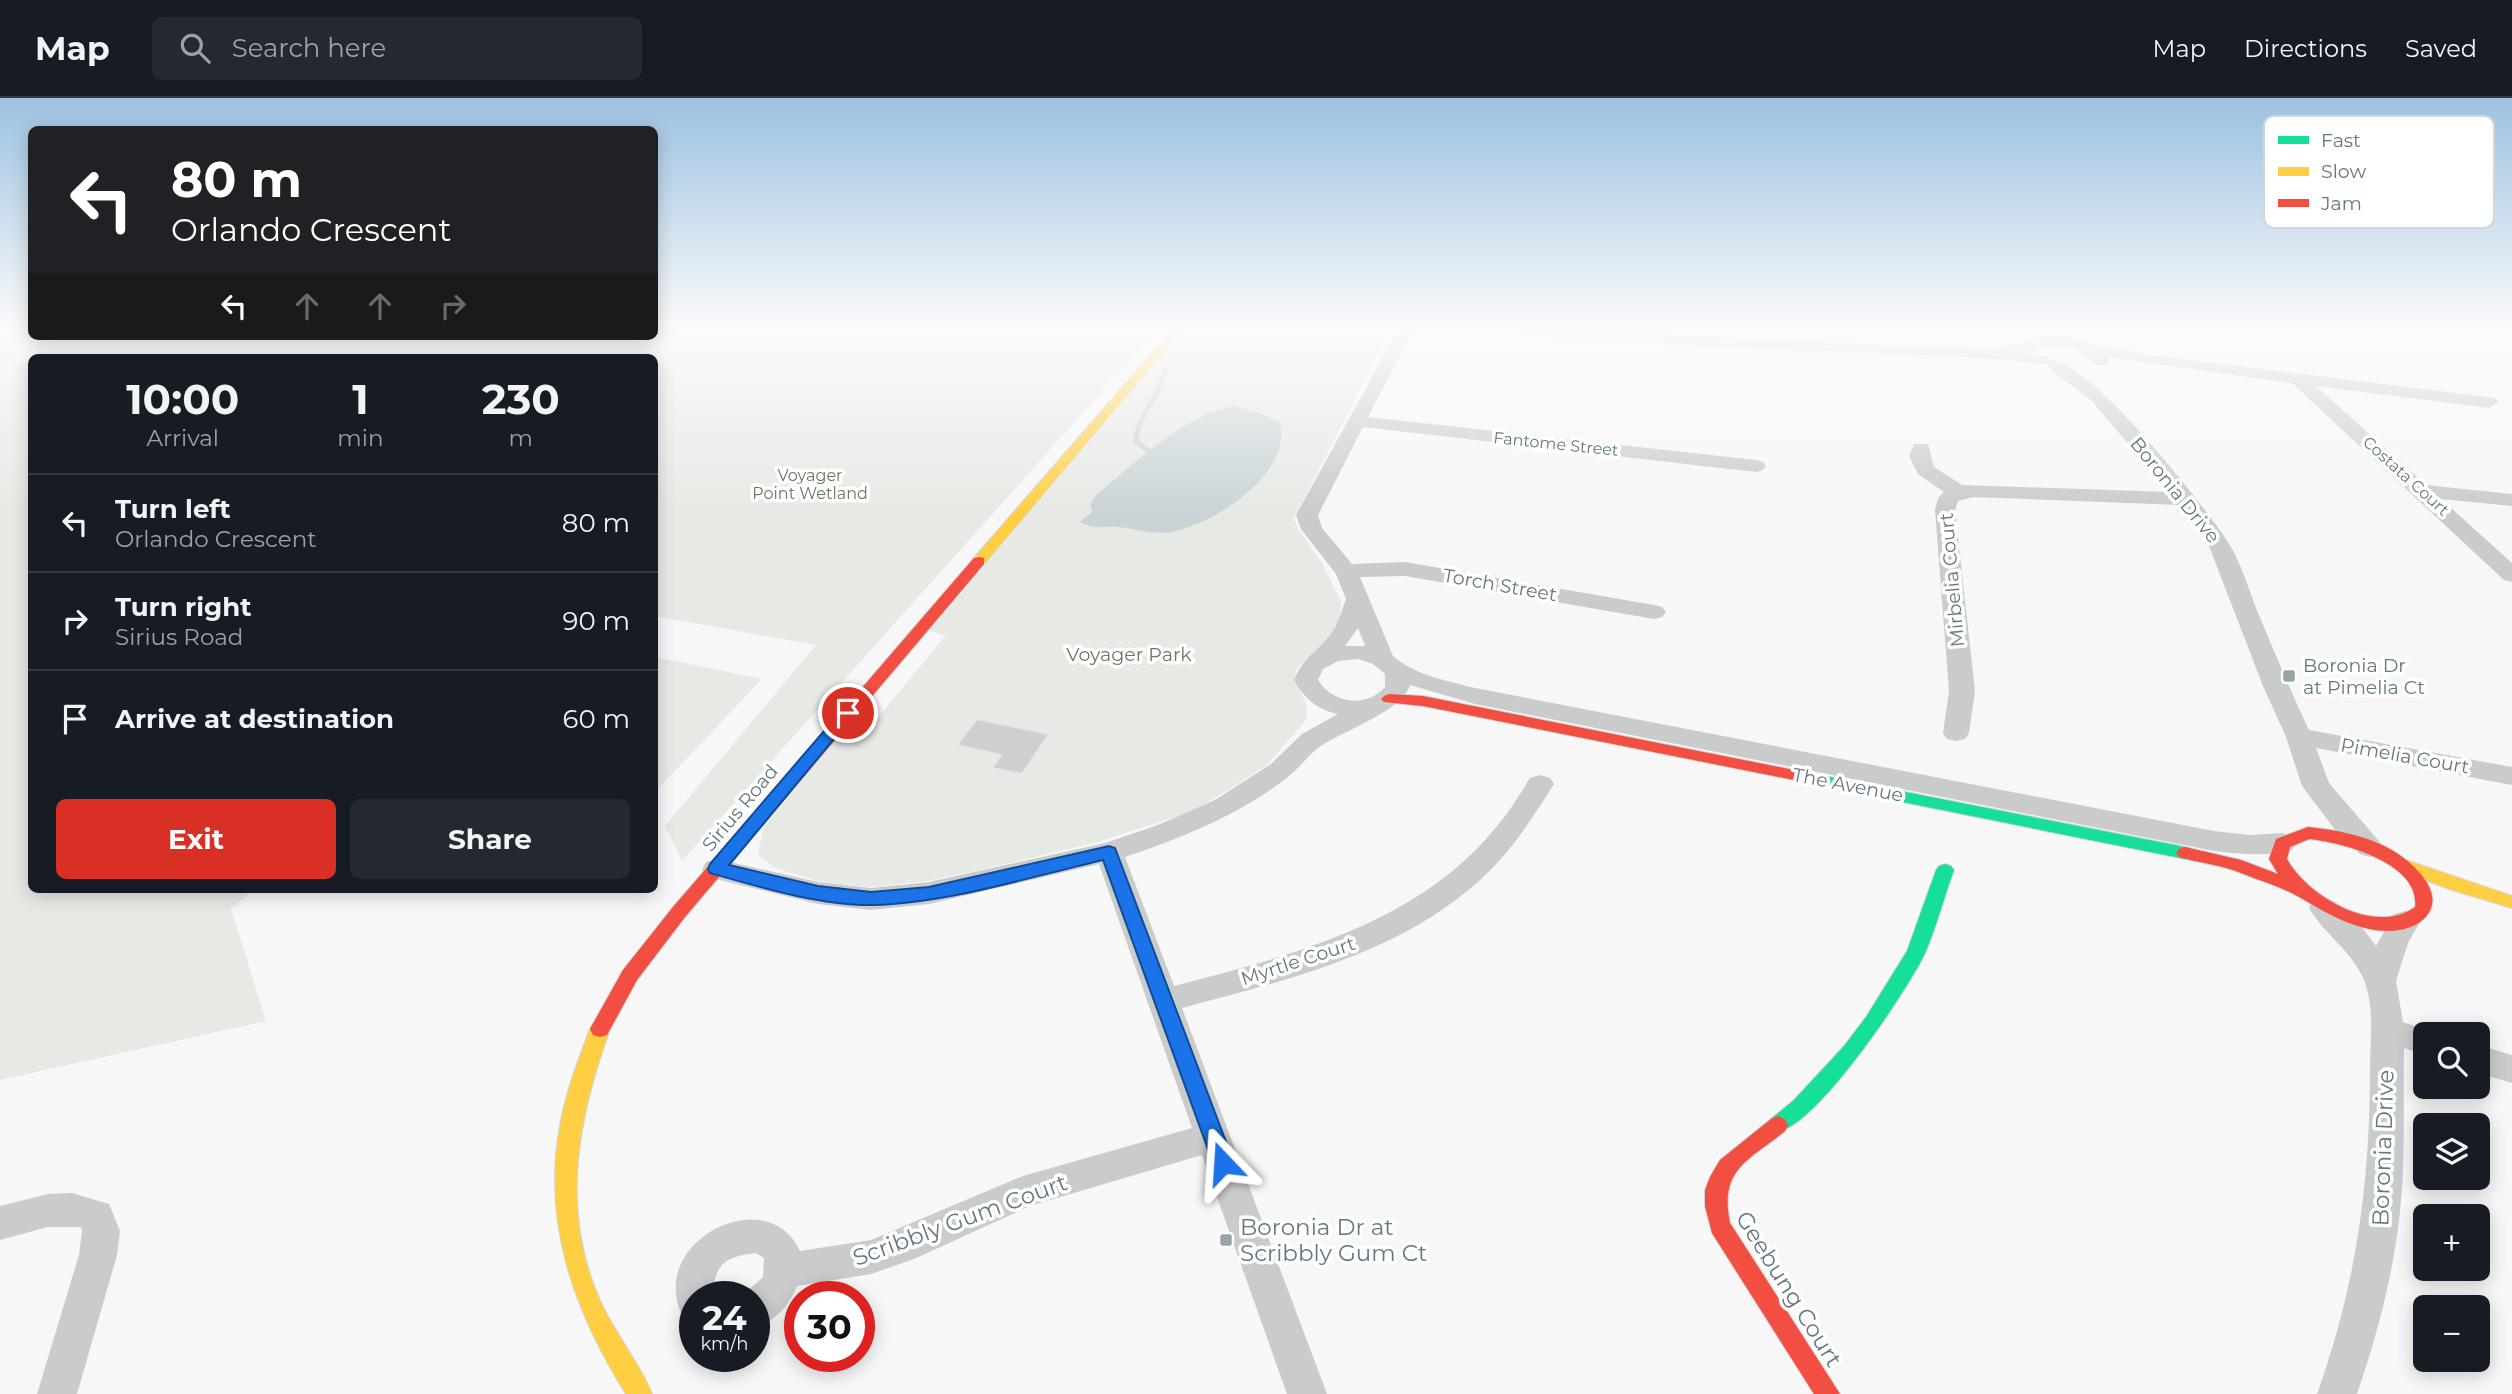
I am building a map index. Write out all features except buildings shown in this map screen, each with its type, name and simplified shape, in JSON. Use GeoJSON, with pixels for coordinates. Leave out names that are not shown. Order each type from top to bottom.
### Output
{"type":"FeatureCollection","features":[{"type":"Feature","properties":{"kind":"street","name":"Sirius Road"},"geometry":{"type":"LineString","coordinates":[[639,1394],[602,1335],[586,1299],[575,1262],[566,1194],[567,1130],[584,1067],[609,1009],[645,955],[716,869],[1125,390]]}},
{"type":"Feature","properties":{"kind":"street"},"geometry":{"type":"LineString","coordinates":[[716,869],[818,893],[871,899],[929,893],[1109,852],[1168,832],[1225,807],[1280,770],[1311,740],[1380,703],[1399,684],[1357,600],[1346,571],[1312,529],[1307,515],[1373,390]]}},
{"type":"Feature","properties":{"kind":"street","name":"Boronia Drive"},"geometry":{"type":"LineString","coordinates":[[2089,390],[2099,397],[2186,499],[2227,557],[2316,786],[2346,824],[2370,847]]}},
{"type":"Feature","properties":{"kind":"street","name":"Boronia Drive"},"geometry":{"type":"LineString","coordinates":[[2097,390],[2099,397]]}},
{"type":"Feature","properties":{"kind":"street","name":"Costata Court"},"geometry":{"type":"LineString","coordinates":[[2311,390],[2512,575]]}},
{"type":"Feature","properties":{"kind":"street"},"geometry":{"type":"LineString","coordinates":[[2393,390],[2489,402]]}},
{"type":"Feature","properties":{"kind":"street","name":"Fantome Street"},"geometry":{"type":"LineString","coordinates":[[1357,421],[1756,466]]}},
{"type":"Feature","properties":{"kind":"street"},"geometry":{"type":"LineString","coordinates":[[1921,448],[1919,456],[1926,470],[1959,492]]}},
{"type":"Feature","properties":{"kind":"street","name":"Mirbelia Court"},"geometry":{"type":"LineString","coordinates":[[1956,733],[1962,691],[1945,510],[1948,498],[1959,492],[1988,491],[2186,499]]}},
{"type":"Feature","properties":{"kind":"street"},"geometry":{"type":"LineString","coordinates":[[2422,491],[2512,500]]}},
{"type":"Feature","properties":{"kind":"street","name":"Torch Street"},"geometry":{"type":"LineString","coordinates":[[1346,571],[1405,569],[1654,612]]}},
{"type":"Feature","properties":{"kind":"street"},"geometry":{"type":"LineString","coordinates":[[1321,659],[1344,632],[1357,600]]}},
{"type":"Feature","properties":{"kind":"street"},"geometry":{"type":"LineString","coordinates":[[1380,703],[1340,707],[1316,697],[1309,689],[1306,676],[1312,664],[1321,659],[1353,652],[1388,664]]}},
{"type":"Feature","properties":{"kind":"street","name":"The Avenue"},"geometry":{"type":"LineString","coordinates":[[1388,664],[1430,685],[1503,701],[2214,841],[2250,845],[2291,839]]}},
{"type":"Feature","properties":{"kind":"street"},"geometry":{"type":"LineString","coordinates":[[1311,740],[1316,697]]}},
{"type":"Feature","properties":{"kind":"street","name":"The Avenue"},"geometry":{"type":"LineString","coordinates":[[1380,703],[1423,701],[1467,709],[2176,850],[2241,866],[2357,919],[2383,923],[2412,918]]}},
{"type":"Feature","properties":{"kind":"street","name":"Pimelia Court"},"geometry":{"type":"LineString","coordinates":[[2299,737],[2512,776]]}},
{"type":"Feature","properties":{"kind":"street","name":"Myrtle Court"},"geometry":{"type":"LineString","coordinates":[[1163,1001],[1327,956],[1415,913],[1463,878],[1504,839],[1517,823],[1540,784]]}},
{"type":"Feature","properties":{"kind":"street"},"geometry":{"type":"LineString","coordinates":[[2310,897],[2281,868],[2278,857],[2308,819],[2316,786]]}},
{"type":"Feature","properties":{"kind":"street"},"geometry":{"type":"LineString","coordinates":[[2291,839],[2337,836],[2370,847],[2400,864],[2455,886],[2512,902]]}},
{"type":"Feature","properties":{"kind":"street"},"geometry":{"type":"LineString","coordinates":[[1109,852],[1307,1394]]}},
{"type":"Feature","properties":{"kind":"street"},"geometry":{"type":"LineString","coordinates":[[2400,864],[2423,892],[2425,905],[2412,918]]}},
{"type":"Feature","properties":{"kind":"street","name":"Geebung Court"},"geometry":{"type":"LineString","coordinates":[[1828,1394],[1720,1226],[1714,1207],[1713,1189],[1720,1173],[1801,1106],[1852,1052],[1916,952],[1945,870]]}},
{"type":"Feature","properties":{"kind":"street","name":"Boronia Drive"},"geometry":{"type":"LineString","coordinates":[[2310,897],[2349,932],[2380,981],[2386,1030],[2389,1131],[2380,1233],[2359,1334],[2337,1394]]}},
{"type":"Feature","properties":{"kind":"street"},"geometry":{"type":"LineString","coordinates":[[2412,918],[2440,912]]}},
{"type":"Feature","properties":{"kind":"street","name":"Boronia Drive"},"geometry":{"type":"LineString","coordinates":[[2380,981],[2392,941],[2412,918]]}},
{"type":"Feature","properties":{"kind":"street"},"geometry":{"type":"LineString","coordinates":[[2386,1030],[2413,1038]]}},
{"type":"Feature","properties":{"kind":"street"},"geometry":{"type":"LineString","coordinates":[[2490,1063],[2512,1069]]}},
{"type":"Feature","properties":{"kind":"street","name":"Scribbly Gum Court"},"geometry":{"type":"LineString","coordinates":[[784,1271],[872,1257],[901,1247],[1023,1192],[1214,1137]]}},
{"type":"Feature","properties":{"kind":"street"},"geometry":{"type":"LineString","coordinates":[[0,1223],[69,1208],[84,1210],[96,1216],[101,1231],[98,1255],[57,1394]]}},
{"type":"Feature","properties":{"kind":"street"},"geometry":{"type":"LineString","coordinates":[[694,1281],[703,1260],[714,1248],[735,1238],[757,1235],[770,1239],[779,1247],[784,1258],[784,1271],[770,1298]]}},
{"type":"Feature","properties":{"kind":"green space","name":"Voyager Point Wetland"},"geometry":{"type":"Polygon","coordinates":[[[0,390],[28,390],[28,893],[249,893],[231,909],[266,1021],[0,1080],[0,390]]]}},
{"type":"Feature","properties":{"kind":"green space","name":"Voyager Point Wetland"},"geometry":{"type":"Polygon","coordinates":[[[658,390],[1103,390],[682,861],[665,826],[816,645],[658,617],[658,390]]]}},
{"type":"Feature","properties":{"kind":"green space","name":"Voyager Park"},"geometry":{"type":"Polygon","coordinates":[[[1133,390],[1359,390],[1294,518],[1341,601],[1340,623],[1322,647],[1297,668],[1295,677],[1307,707],[1306,720],[1267,765],[1196,810],[1098,842],[927,881],[871,887],[821,882],[775,868],[758,854],[763,828],[857,715],[877,719],[946,635],[929,631],[1133,390]]]}},
{"type":"Feature","properties":{"kind":"green space"},"geometry":{"type":"Polygon","coordinates":[[[658,658],[762,679],[658,789],[658,658]]]}},
{"type":"Feature","properties":{"kind":"shaded area"},"geometry":{"type":"Polygon","coordinates":[[[1235,406],[1280,423],[1281,442],[1274,460],[1262,478],[1246,494],[1208,519],[1171,532],[1094,527],[1080,522],[1092,512],[1090,505],[1094,497],[1160,442],[1198,419],[1235,406]]]}},
{"type":"Feature","properties":{"kind":"waterway"},"geometry":{"type":"LineString","coordinates":[[1149,451],[1136,442],[1137,432],[1157,390]]}},
{"type":"Feature","properties":{"kind":"traffic: fast"},"geometry":{"type":"LineString","coordinates":[[1809,778],[2185,853]]}},
{"type":"Feature","properties":{"kind":"traffic: fast"},"geometry":{"type":"LineString","coordinates":[[1778,1125],[1801,1106],[1851,1052],[1873,1022],[1916,952],[1945,870]]}},
{"type":"Feature","properties":{"kind":"traffic: slow"},"geometry":{"type":"LineString","coordinates":[[979,561],[1125,390]]}},
{"type":"Feature","properties":{"kind":"traffic: slow"},"geometry":{"type":"LineString","coordinates":[[2400,864],[2455,885],[2512,902]]}},
{"type":"Feature","properties":{"kind":"traffic: slow"},"geometry":{"type":"LineString","coordinates":[[600,1029],[582,1078],[570,1126],[565,1172],[567,1217],[575,1262],[590,1306],[612,1350],[640,1394]]}},
{"type":"Feature","properties":{"kind":"traffic: jam"},"geometry":{"type":"LineString","coordinates":[[600,1029],[630,975],[679,912],[979,561]]}},
{"type":"Feature","properties":{"kind":"traffic: jam"},"geometry":{"type":"LineString","coordinates":[[1389,699],[1423,701],[1809,778]]}},
{"type":"Feature","properties":{"kind":"traffic: jam"},"geometry":{"type":"LineString","coordinates":[[2308,833],[2340,837],[2384,853],[2409,873],[2419,886],[2425,902],[2424,908],[2409,921],[2373,923],[2353,918],[2315,899],[2289,877],[2278,859],[2282,843],[2308,833]]}},
{"type":"Feature","properties":{"kind":"traffic: jam"},"geometry":{"type":"LineString","coordinates":[[2185,853],[2241,866],[2302,891]]}},
{"type":"Feature","properties":{"kind":"traffic: jam"},"geometry":{"type":"LineString","coordinates":[[1778,1125],[1728,1166],[1720,1177],[1716,1190],[1716,1206],[1720,1226],[1828,1394]]}},
{"type":"Feature","properties":{"kind":"place","name":"Boronia Dr at Pimelia Ct"},"geometry":{"type":"Point","coordinates":[2289,676]}},
{"type":"Feature","properties":{"kind":"place","name":"Boronia Dr at Scribbly Gum Ct"},"geometry":{"type":"Point","coordinates":[1226,1240]}},
{"type":"Feature","properties":{"kind":"route"},"geometry":{"type":"LineString","coordinates":[[848,713],[716,869],[818,893],[871,899],[965,886],[1109,852],[1223,1163]]}}]}
